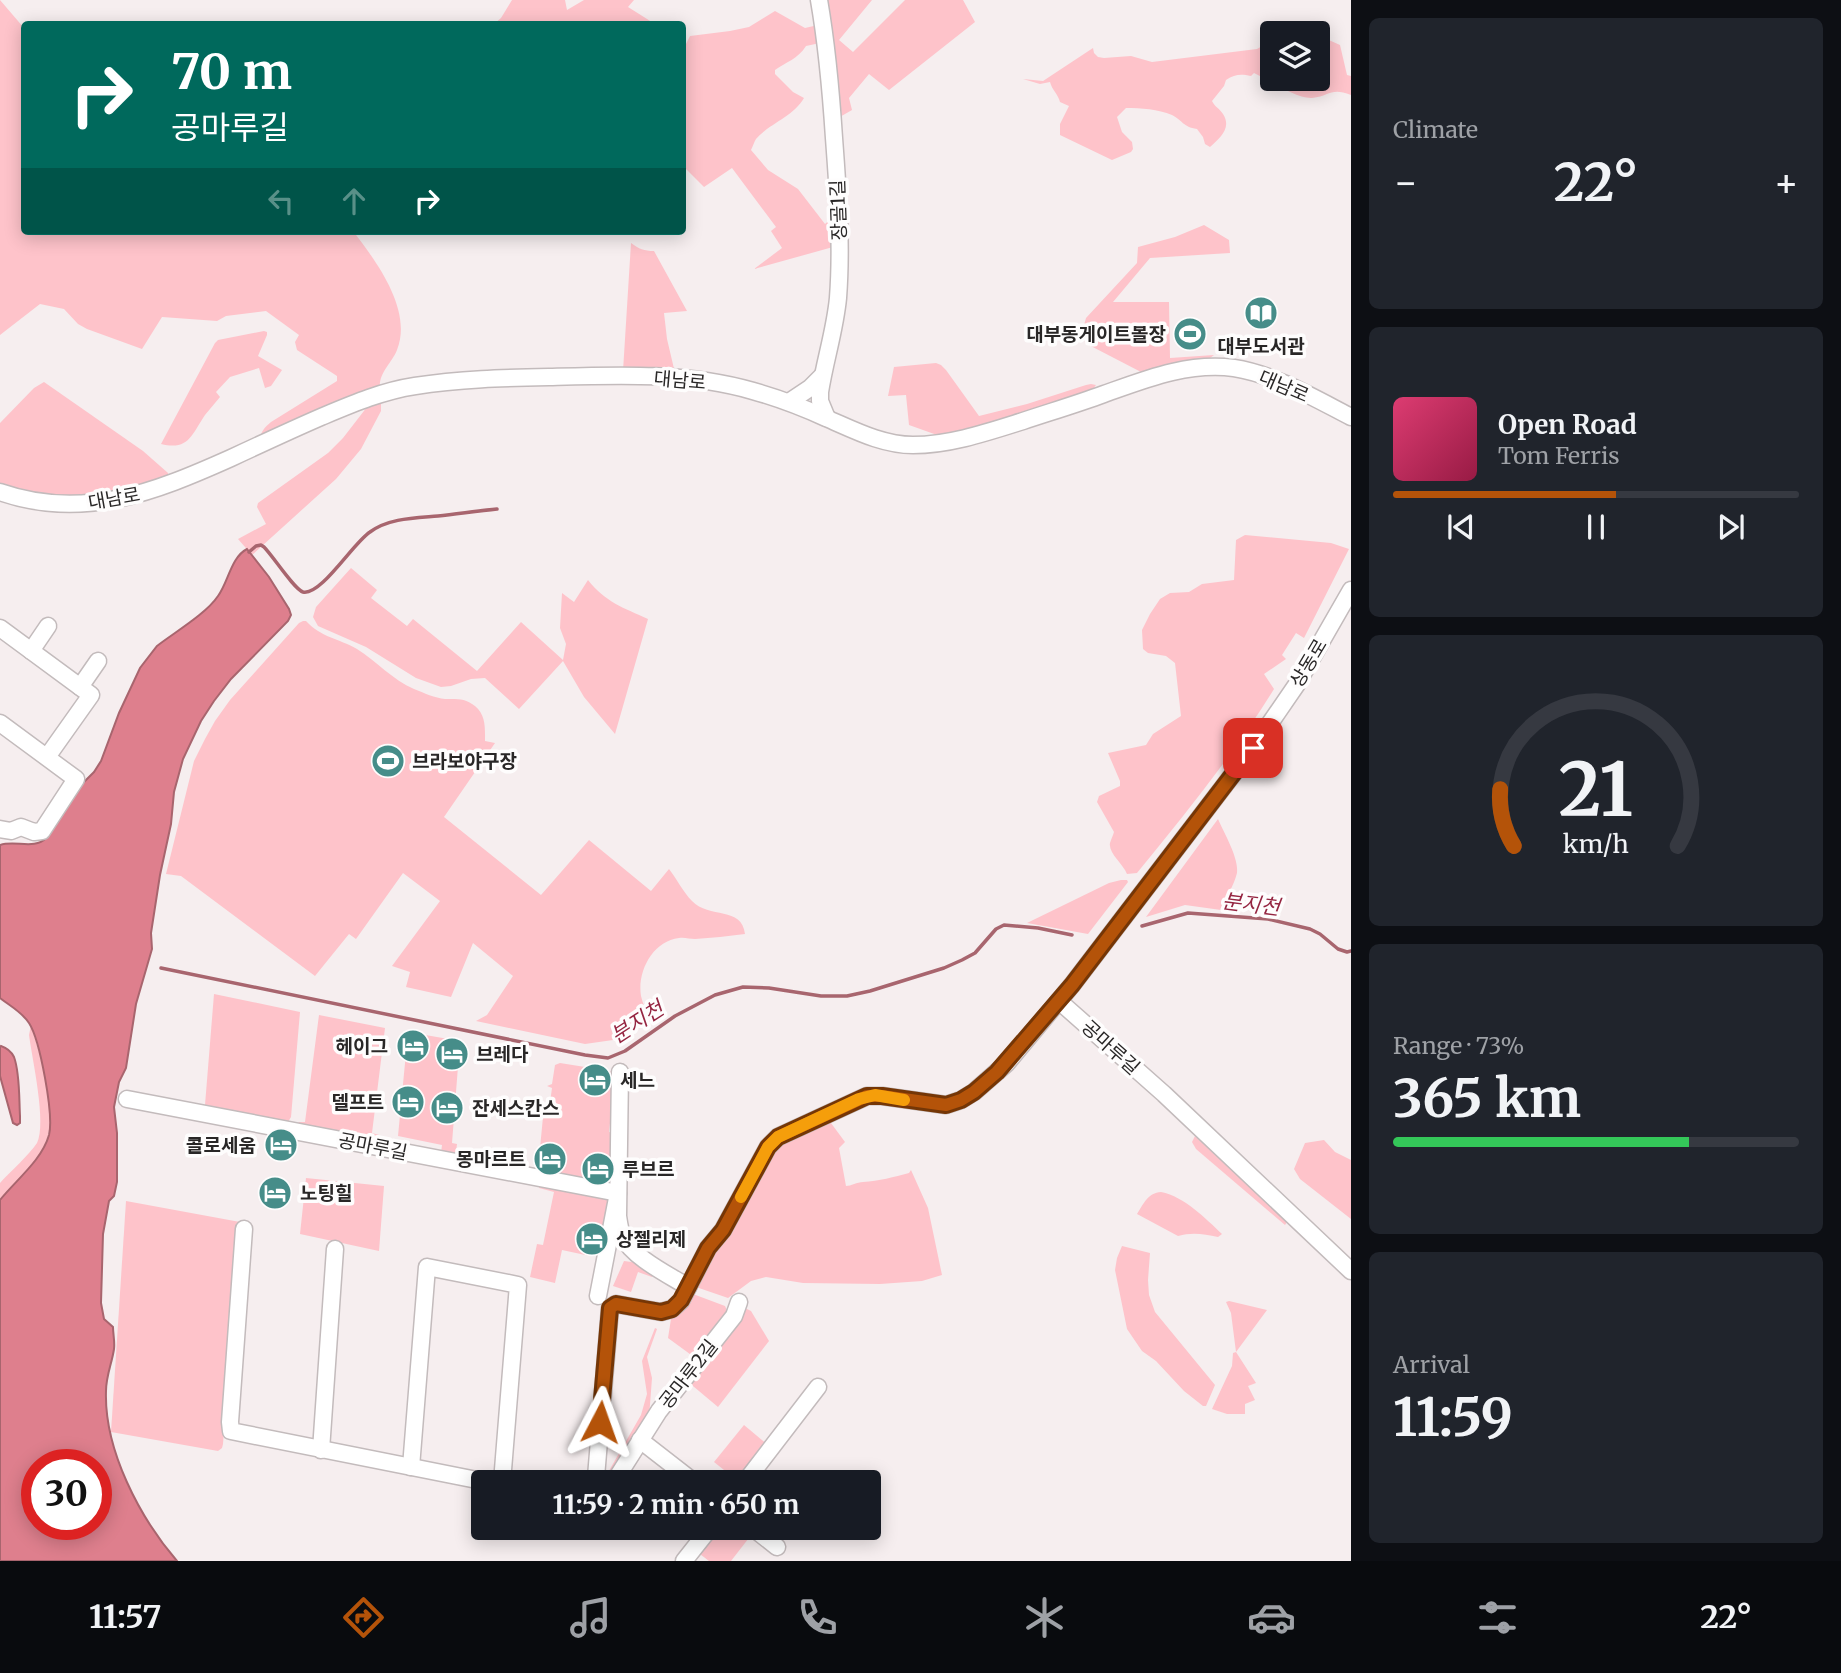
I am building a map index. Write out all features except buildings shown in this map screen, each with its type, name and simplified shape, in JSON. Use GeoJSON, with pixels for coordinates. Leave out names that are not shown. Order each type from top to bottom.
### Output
{"type":"FeatureCollection","features":[{"type":"Feature","properties":{"kind":"street","name":"장골1길"},"geometry":{"type":"LineString","coordinates":[[819,0],[830,77],[840,243],[834,331],[822,376],[820,401],[827,418]]}},
{"type":"Feature","properties":{"kind":"street","name":"대남로"},"geometry":{"type":"LineString","coordinates":[[0,492],[29,501],[60,504],[98,502],[133,496],[178,481],[384,392],[433,383],[488,379],[580,376],[686,379],[737,387],[789,402],[874,438],[896,444],[916,445],[944,442],[1012,424],[1162,374],[1191,368],[1237,369],[1269,378],[1351,417]]}},
{"type":"Feature","properties":{"kind":"street"},"geometry":{"type":"LineString","coordinates":[[789,402],[822,376]]}},
{"type":"Feature","properties":{"kind":"street","name":"상동로"},"geometry":{"type":"LineString","coordinates":[[1059,1001],[1253,748],[1297,684],[1351,590]]}},
{"type":"Feature","properties":{"kind":"street"},"geometry":{"type":"LineString","coordinates":[[31,651],[48,626]]}},
{"type":"Feature","properties":{"kind":"street"},"geometry":{"type":"LineString","coordinates":[[0,628],[91,695],[47,757]]}},
{"type":"Feature","properties":{"kind":"street"},"geometry":{"type":"LineString","coordinates":[[80,687],[98,661]]}},
{"type":"Feature","properties":{"kind":"street"},"geometry":{"type":"LineString","coordinates":[[0,723],[76,779],[42,831],[34,832],[21,827],[11,831],[0,829]]}},
{"type":"Feature","properties":{"kind":"street"},"geometry":{"type":"LineString","coordinates":[[597,1470],[610,1308],[616,1304],[667,1311],[677,1306],[708,1248],[723,1230],[773,1140],[867,1096],[938,1105],[961,1100],[1007,1063],[1059,1001]]}},
{"type":"Feature","properties":{"kind":"street","name":"공마루길"},"geometry":{"type":"LineString","coordinates":[[1059,1001],[1164,1094],[1351,1270]]}},
{"type":"Feature","properties":{"kind":"street"},"geometry":{"type":"LineString","coordinates":[[620,1072],[620,1229],[628,1245],[642,1258],[688,1287]]}},
{"type":"Feature","properties":{"kind":"street","name":"공마루길"},"geometry":{"type":"LineString","coordinates":[[127,1099],[618,1193]]}},
{"type":"Feature","properties":{"kind":"street"},"geometry":{"type":"LineString","coordinates":[[598,1296],[618,1193]]}},
{"type":"Feature","properties":{"kind":"street"},"geometry":{"type":"LineString","coordinates":[[244,1229],[229,1429],[233,1433],[471,1479]]}},
{"type":"Feature","properties":{"kind":"street"},"geometry":{"type":"LineString","coordinates":[[321,1450],[335,1249]]}},
{"type":"Feature","properties":{"kind":"street"},"geometry":{"type":"LineString","coordinates":[[411,1468],[427,1267],[518,1285],[503,1470]]}},
{"type":"Feature","properties":{"kind":"street","name":"공마루2길"},"geometry":{"type":"LineString","coordinates":[[621,1470],[682,1380],[734,1316],[739,1302]]}},
{"type":"Feature","properties":{"kind":"street"},"geometry":{"type":"LineString","coordinates":[[754,1470],[818,1387]]}},
{"type":"Feature","properties":{"kind":"street"},"geometry":{"type":"LineString","coordinates":[[640,1440],[679,1470]]}},
{"type":"Feature","properties":{"kind":"street"},"geometry":{"type":"LineString","coordinates":[[684,1561],[701,1540]]}},
{"type":"Feature","properties":{"kind":"street"},"geometry":{"type":"LineString","coordinates":[[767,1540],[776,1547]]}},
{"type":"Feature","properties":{"kind":"shaded area"},"geometry":{"type":"Polygon","coordinates":[[[0,0],[21,24],[21,235],[356,235],[390,287],[400,319],[401,335],[397,350],[383,373],[380,389],[260,441],[263,430],[271,422],[337,381],[337,376],[297,350],[295,342],[299,335],[266,311],[226,316],[217,321],[162,317],[142,349],[87,329],[78,324],[64,309],[40,304],[0,335],[0,0]]]}},
{"type":"Feature","properties":{"kind":"shaded area"},"geometry":{"type":"Polygon","coordinates":[[[512,0],[565,0],[567,10],[584,0],[634,0],[628,7],[650,21],[498,21],[512,0]]]}},
{"type":"Feature","properties":{"kind":"shaded area"},"geometry":{"type":"Polygon","coordinates":[[[826,0],[872,0],[839,40],[853,52],[905,0],[963,0],[975,22],[889,90],[869,74],[849,98],[852,110],[838,118],[826,0]]]}},
{"type":"Feature","properties":{"kind":"shaded area"},"geometry":{"type":"Polygon","coordinates":[[[775,11],[805,28],[818,25],[820,43],[806,46],[796,57],[775,70],[775,74],[793,92],[804,98],[794,110],[762,133],[751,150],[768,170],[798,189],[825,224],[833,217],[833,247],[754,269],[782,248],[771,231],[776,227],[732,168],[704,187],[686,169],[686,44],[690,36],[749,27],[775,11]]]}},
{"type":"Feature","properties":{"kind":"shaded area"},"geometry":{"type":"Polygon","coordinates":[[[1330,41],[1340,45],[1347,75],[1351,76],[1351,95],[1335,92],[1306,98],[1289,91],[1330,91],[1330,41]]]}},
{"type":"Feature","properties":{"kind":"shaded area"},"geometry":{"type":"Polygon","coordinates":[[[1260,47],[1260,76],[1254,73],[1251,76],[1241,75],[1226,80],[1212,101],[1223,114],[1226,124],[1224,132],[1210,147],[1205,144],[1197,129],[1172,115],[1149,109],[1126,108],[1117,117],[1122,132],[1132,142],[1133,149],[1112,160],[1060,135],[1060,124],[1069,106],[1060,102],[1050,82],[1040,84],[1023,79],[1043,81],[1093,48],[1098,57],[1131,56],[1152,62],[1260,47]]]}},
{"type":"Feature","properties":{"kind":"shaded area"},"geometry":{"type":"Polygon","coordinates":[[[1204,225],[1229,240],[1230,253],[1150,258],[1113,302],[1169,302],[1170,358],[1214,355],[1141,372],[1085,343],[1086,318],[1137,263],[1138,247],[1175,237],[1204,225]]]}},
{"type":"Feature","properties":{"kind":"shaded area"},"geometry":{"type":"Polygon","coordinates":[[[631,243],[647,251],[654,251],[687,311],[664,313],[675,373],[623,371],[631,243]]]}},
{"type":"Feature","properties":{"kind":"shaded area"},"geometry":{"type":"Polygon","coordinates":[[[264,331],[267,335],[258,356],[282,370],[271,386],[265,388],[259,368],[230,377],[216,392],[220,397],[189,439],[178,445],[161,444],[215,343],[218,340],[264,331]]]}},
{"type":"Feature","properties":{"kind":"shaded area"},"geometry":{"type":"Polygon","coordinates":[[[936,363],[946,370],[979,416],[1086,385],[1096,385],[1093,389],[967,430],[937,435],[909,425],[906,395],[888,396],[894,367],[936,363]]]}},
{"type":"Feature","properties":{"kind":"shaded area"},"geometry":{"type":"Polygon","coordinates":[[[44,382],[143,451],[168,473],[169,477],[139,491],[66,500],[0,487],[0,423],[34,388],[44,382]]]}},
{"type":"Feature","properties":{"kind":"shaded area"},"geometry":{"type":"Polygon","coordinates":[[[381,403],[381,411],[361,449],[336,479],[252,555],[238,539],[266,524],[257,507],[258,503],[328,453],[367,407],[381,403]]]}},
{"type":"Feature","properties":{"kind":"shaded area"},"geometry":{"type":"Polygon","coordinates":[[[1245,535],[1331,543],[1349,549],[1304,638],[1296,633],[1282,655],[1286,659],[1264,674],[1274,689],[1242,737],[1137,873],[1127,874],[1111,851],[1110,843],[1114,832],[1097,802],[1099,796],[1120,786],[1108,753],[1146,745],[1153,734],[1181,716],[1175,663],[1166,656],[1148,653],[1143,649],[1142,630],[1160,599],[1170,593],[1189,592],[1202,584],[1234,580],[1236,540],[1245,535]]]}},
{"type":"Feature","properties":{"kind":"shaded area"},"geometry":{"type":"Polygon","coordinates":[[[247,549],[269,577],[291,615],[214,701],[183,759],[174,792],[171,824],[160,875],[151,933],[152,949],[136,1004],[126,1068],[119,1082],[114,1107],[117,1182],[114,1196],[109,1201],[103,1234],[101,1303],[104,1319],[113,1327],[114,1344],[106,1391],[111,1436],[127,1482],[138,1504],[177,1561],[0,1561],[0,1200],[41,1153],[49,1135],[50,1111],[33,1032],[23,1016],[0,998],[0,845],[31,844],[46,838],[76,790],[101,761],[140,668],[157,646],[213,603],[237,558],[247,549]]]}},
{"type":"Feature","properties":{"kind":"shaded area"},"geometry":{"type":"Polygon","coordinates":[[[351,568],[377,590],[371,598],[407,626],[413,619],[477,671],[521,622],[563,660],[566,644],[560,628],[562,593],[574,602],[588,580],[608,599],[648,619],[615,734],[584,697],[563,661],[519,709],[485,678],[441,687],[416,678],[366,647],[318,626],[313,617],[316,607],[351,568]]]}},
{"type":"Feature","properties":{"kind":"shaded area"},"geometry":{"type":"Polygon","coordinates":[[[303,621],[357,649],[406,685],[437,698],[464,700],[479,710],[484,722],[485,741],[495,743],[444,817],[541,895],[589,840],[651,891],[669,869],[692,901],[707,910],[738,920],[743,925],[745,934],[679,938],[662,945],[654,951],[644,967],[640,986],[645,1009],[652,1021],[620,1039],[585,1044],[476,1021],[487,1015],[513,976],[473,943],[451,997],[406,987],[410,972],[392,966],[440,901],[403,873],[356,939],[349,934],[315,976],[181,876],[166,874],[194,761],[205,739],[230,700],[303,621]]]}},
{"type":"Feature","properties":{"kind":"shaded area"},"geometry":{"type":"Polygon","coordinates":[[[1218,819],[1237,867],[1236,878],[1221,910],[1185,905],[1146,917],[1218,819]]]}},
{"type":"Feature","properties":{"kind":"shaded area"},"geometry":{"type":"Polygon","coordinates":[[[1121,880],[1128,882],[1088,934],[1027,923],[1109,883],[1121,880]]]}},
{"type":"Feature","properties":{"kind":"shaded area"},"geometry":{"type":"Polygon","coordinates":[[[214,994],[300,1012],[291,1117],[288,1122],[205,1105],[214,994]]]}},
{"type":"Feature","properties":{"kind":"shaded area"},"geometry":{"type":"Polygon","coordinates":[[[319,1015],[385,1028],[372,1133],[379,1135],[374,1140],[302,1126],[298,1122],[305,1122],[319,1015]]]}},
{"type":"Feature","properties":{"kind":"shaded area"},"geometry":{"type":"Polygon","coordinates":[[[31,1025],[48,1088],[48,1136],[34,1163],[0,1200],[0,1183],[34,1148],[40,1134],[40,1107],[29,1035],[31,1025]]]}},
{"type":"Feature","properties":{"kind":"shaded area"},"geometry":{"type":"Polygon","coordinates":[[[408,1032],[460,1041],[452,1143],[457,1144],[454,1154],[441,1153],[442,1145],[398,1136],[408,1032]]]}},
{"type":"Feature","properties":{"kind":"shaded area"},"geometry":{"type":"Polygon","coordinates":[[[1,1046],[12,1053],[16,1063],[20,1116],[20,1123],[17,1125],[13,1123],[0,1076],[1,1046]]]}},
{"type":"Feature","properties":{"kind":"shaded area"},"geometry":{"type":"Polygon","coordinates":[[[560,1063],[610,1071],[615,1079],[609,1132],[615,1133],[615,1181],[610,1186],[538,1169],[543,1117],[548,1117],[552,1088],[547,1086],[552,1084],[555,1065],[560,1063]]]}},
{"type":"Feature","properties":{"kind":"shaded area"},"geometry":{"type":"Polygon","coordinates":[[[828,1119],[845,1142],[839,1148],[846,1186],[898,1176],[911,1170],[928,1208],[942,1275],[922,1281],[880,1284],[803,1283],[766,1277],[751,1281],[728,1298],[696,1287],[712,1250],[781,1141],[828,1119]]]}},
{"type":"Feature","properties":{"kind":"shaded area"},"geometry":{"type":"Polygon","coordinates":[[[1195,1136],[1287,1222],[1285,1225],[1196,1149],[1192,1142],[1195,1136]]]}},
{"type":"Feature","properties":{"kind":"shaded area"},"geometry":{"type":"Polygon","coordinates":[[[1324,1140],[1335,1152],[1351,1160],[1351,1219],[1300,1179],[1294,1169],[1305,1143],[1324,1140]]]}},
{"type":"Feature","properties":{"kind":"shaded area"},"geometry":{"type":"Polygon","coordinates":[[[306,1178],[384,1186],[379,1251],[300,1234],[306,1178]]]}},
{"type":"Feature","properties":{"kind":"shaded area"},"geometry":{"type":"Polygon","coordinates":[[[540,1183],[611,1198],[601,1255],[591,1253],[590,1256],[562,1250],[555,1283],[530,1277],[537,1244],[543,1245],[554,1192],[539,1188],[540,1183]]]}},
{"type":"Feature","properties":{"kind":"shaded area"},"geometry":{"type":"Polygon","coordinates":[[[1161,1192],[1186,1203],[1222,1234],[1218,1237],[1198,1234],[1178,1236],[1137,1214],[1150,1196],[1161,1192]]]}},
{"type":"Feature","properties":{"kind":"shaded area"},"geometry":{"type":"Polygon","coordinates":[[[126,1201],[240,1222],[223,1444],[218,1451],[111,1432],[126,1201]]]}},
{"type":"Feature","properties":{"kind":"shaded area"},"geometry":{"type":"Polygon","coordinates":[[[1122,1246],[1150,1253],[1149,1295],[1155,1312],[1215,1385],[1206,1406],[1184,1391],[1156,1361],[1142,1351],[1127,1329],[1115,1270],[1122,1246]]]}},
{"type":"Feature","properties":{"kind":"shaded area"},"geometry":{"type":"Polygon","coordinates":[[[624,1261],[639,1263],[652,1277],[638,1272],[631,1292],[613,1286],[624,1261]]]}},
{"type":"Feature","properties":{"kind":"shaded area"},"geometry":{"type":"Polygon","coordinates":[[[693,1294],[725,1306],[729,1315],[694,1357],[668,1338],[671,1319],[688,1304],[693,1294]]]}},
{"type":"Feature","properties":{"kind":"shaded area"},"geometry":{"type":"Polygon","coordinates":[[[1226,1302],[1267,1310],[1236,1352],[1231,1313],[1226,1302]]]}},
{"type":"Feature","properties":{"kind":"shaded area"},"geometry":{"type":"Polygon","coordinates":[[[747,1309],[751,1311],[769,1341],[718,1407],[687,1381],[747,1309]]]}},
{"type":"Feature","properties":{"kind":"shaded area"},"geometry":{"type":"Polygon","coordinates":[[[655,1328],[657,1329],[647,1357],[652,1378],[649,1418],[616,1470],[609,1470],[641,1415],[647,1394],[642,1361],[655,1328]]]}},
{"type":"Feature","properties":{"kind":"shaded area"},"geometry":{"type":"Polygon","coordinates":[[[1236,1352],[1256,1383],[1248,1386],[1255,1400],[1245,1404],[1245,1414],[1227,1414],[1212,1409],[1232,1366],[1233,1353],[1236,1352]]]}},
{"type":"Feature","properties":{"kind":"shaded area"},"geometry":{"type":"Polygon","coordinates":[[[744,1425],[768,1445],[748,1470],[724,1470],[714,1462],[744,1425]]]}},
{"type":"Feature","properties":{"kind":"shaded area"},"geometry":{"type":"Polygon","coordinates":[[[705,1540],[747,1540],[731,1561],[709,1561],[696,1551],[705,1540]]]}},
{"type":"Feature","properties":{"kind":"waterway"},"geometry":{"type":"LineString","coordinates":[[249,552],[261,545],[299,590],[310,591],[328,578],[363,538],[377,527],[402,520],[497,509]]}},
{"type":"Feature","properties":{"kind":"waterway","name":"분지천"},"geometry":{"type":"LineString","coordinates":[[1142,926],[1188,913],[1268,919],[1310,929],[1338,949],[1351,951]]}},
{"type":"Feature","properties":{"kind":"waterway","name":"분지천"},"geometry":{"type":"LineString","coordinates":[[161,968],[608,1058],[625,1051],[675,1016],[715,995],[743,987],[821,996],[847,996],[944,968],[962,960],[975,953],[996,929],[1004,925],[1072,935]]}},
{"type":"Feature","properties":{"kind":"slow traffic"},"geometry":{"type":"LineString","coordinates":[[741,1197],[768,1147],[778,1137],[867,1096],[904,1100]]}},
{"type":"Feature","properties":{"kind":"place","name":"대부도서관"},"geometry":{"type":"Point","coordinates":[1261,313]}},
{"type":"Feature","properties":{"kind":"place","name":"대부동게이트볼장"},"geometry":{"type":"Point","coordinates":[1190,334]}},
{"type":"Feature","properties":{"kind":"place","name":"브라보야구장"},"geometry":{"type":"Point","coordinates":[388,761]}},
{"type":"Feature","properties":{"kind":"place","name":"헤이그"},"geometry":{"type":"Point","coordinates":[413,1046]}},
{"type":"Feature","properties":{"kind":"place","name":"브레다"},"geometry":{"type":"Point","coordinates":[452,1054]}},
{"type":"Feature","properties":{"kind":"place","name":"세느"},"geometry":{"type":"Point","coordinates":[595,1080]}},
{"type":"Feature","properties":{"kind":"place","name":"델프트"},"geometry":{"type":"Point","coordinates":[408,1102]}},
{"type":"Feature","properties":{"kind":"place","name":"잔세스칸스"},"geometry":{"type":"Point","coordinates":[447,1108]}},
{"type":"Feature","properties":{"kind":"place","name":"콜로세움"},"geometry":{"type":"Point","coordinates":[281,1145]}},
{"type":"Feature","properties":{"kind":"place","name":"몽마르트"},"geometry":{"type":"Point","coordinates":[550,1159]}},
{"type":"Feature","properties":{"kind":"place","name":"루브르"},"geometry":{"type":"Point","coordinates":[598,1169]}},
{"type":"Feature","properties":{"kind":"place","name":"노팅힐"},"geometry":{"type":"Point","coordinates":[275,1193]}},
{"type":"Feature","properties":{"kind":"place","name":"상젤리제"},"geometry":{"type":"Point","coordinates":[592,1239]}},
{"type":"Feature","properties":{"kind":"route"},"geometry":{"type":"LineString","coordinates":[[600,1422],[610,1308],[616,1304],[661,1312],[677,1306],[708,1248],[723,1230],[773,1140],[867,1096],[946,1105],[961,1100],[986,1082],[1007,1063],[1059,1001],[1253,748]]}}]}
